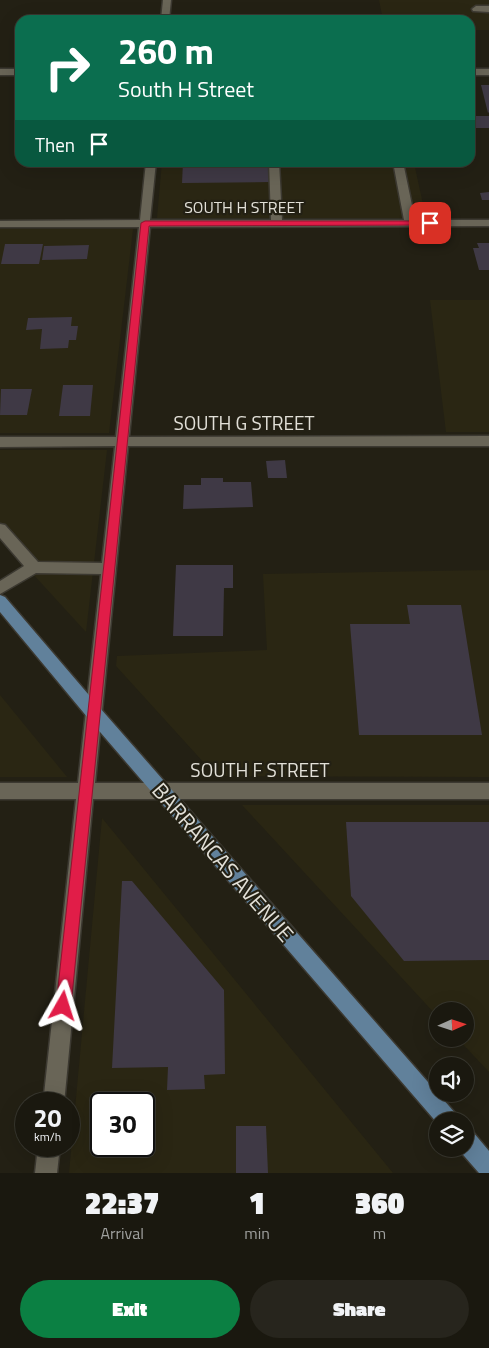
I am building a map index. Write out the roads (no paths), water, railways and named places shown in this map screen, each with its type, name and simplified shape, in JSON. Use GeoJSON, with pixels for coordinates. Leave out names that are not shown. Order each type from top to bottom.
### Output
{"type":"FeatureCollection","features":[{"type":"Feature","properties":{"kind":"main road","name":"BARRANCAS AVENUE"},"geometry":{"type":"LineString","coordinates":[[0,601],[161,791],[441,1112]]}},
{"type":"Feature","properties":{"kind":"main road"},"geometry":{"type":"LineString","coordinates":[[474,1150],[489,1168]]}},
{"type":"Feature","properties":{"kind":"street"},"geometry":{"type":"LineString","coordinates":[[166,15],[167,0]]}},
{"type":"Feature","properties":{"kind":"street"},"geometry":{"type":"LineString","coordinates":[[476,9],[489,9]]}},
{"type":"Feature","properties":{"kind":"street"},"geometry":{"type":"LineString","coordinates":[[0,72],[15,72]]}},
{"type":"Feature","properties":{"kind":"street"},"geometry":{"type":"LineString","coordinates":[[475,72],[489,72]]}},
{"type":"Feature","properties":{"kind":"street"},"geometry":{"type":"LineString","coordinates":[[54,1092],[151,167]]}},
{"type":"Feature","properties":{"kind":"street"},"geometry":{"type":"LineString","coordinates":[[274,167],[277,223]]}},
{"type":"Feature","properties":{"kind":"street"},"geometry":{"type":"LineString","coordinates":[[399,167],[410,223]]}},
{"type":"Feature","properties":{"kind":"street","name":"SOUTH H STREET"},"geometry":{"type":"LineString","coordinates":[[0,224],[489,223]]}},
{"type":"Feature","properties":{"kind":"street","name":"SOUTH G STREET"},"geometry":{"type":"LineString","coordinates":[[0,442],[489,441]]}},
{"type":"Feature","properties":{"kind":"street"},"geometry":{"type":"LineString","coordinates":[[0,529],[34,567]]}},
{"type":"Feature","properties":{"kind":"street"},"geometry":{"type":"LineString","coordinates":[[0,588],[34,567],[109,569]]}},
{"type":"Feature","properties":{"kind":"street","name":"SOUTH F STREET"},"geometry":{"type":"LineString","coordinates":[[0,791],[489,791]]}},
{"type":"Feature","properties":{"kind":"street"},"geometry":{"type":"LineString","coordinates":[[46,1173],[48,1157]]}}]}
